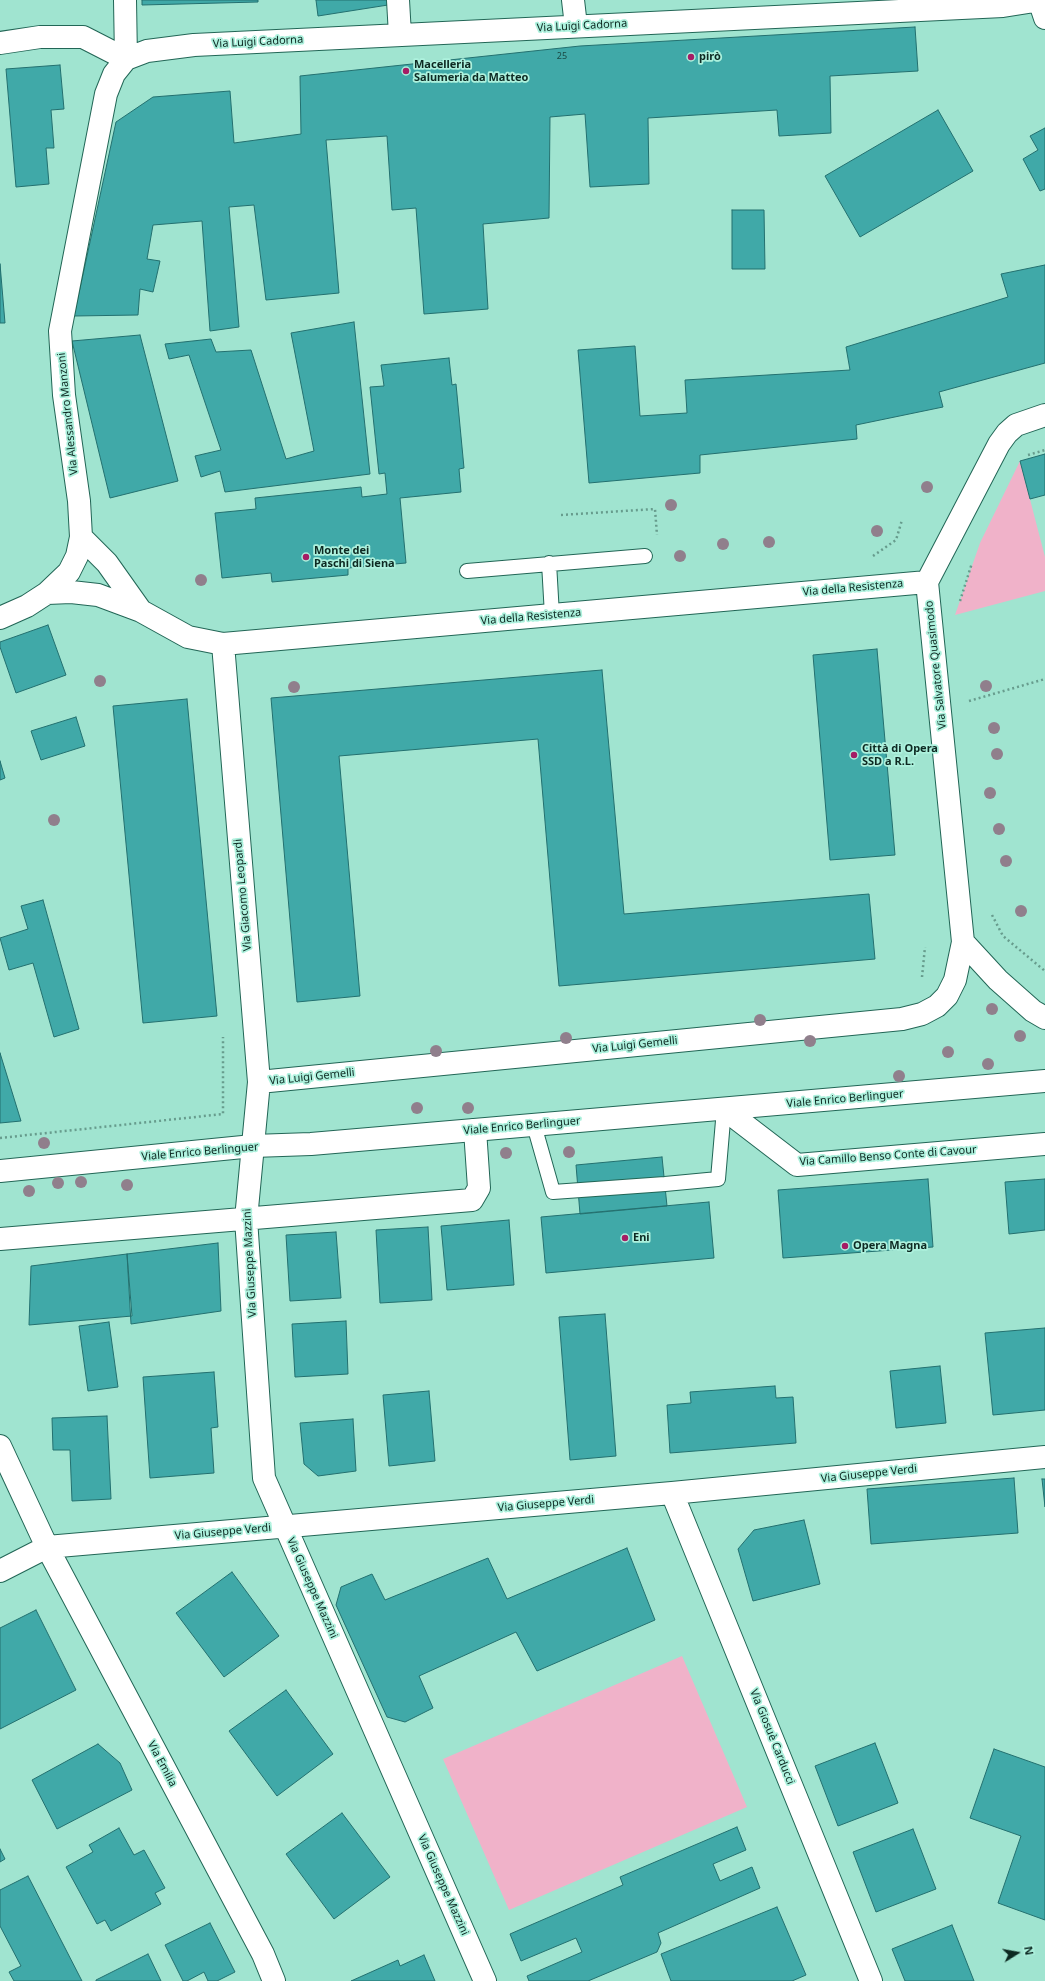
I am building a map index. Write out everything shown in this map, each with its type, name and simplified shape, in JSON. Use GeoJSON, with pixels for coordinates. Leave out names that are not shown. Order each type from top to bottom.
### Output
{"type":"FeatureCollection","features":[{"type":"Feature","properties":{"kind":"street"},"geometry":{"type":"LineString","coordinates":[[0,43],[40,37],[83,37],[126,59],[125,0]]}},
{"type":"Feature","properties":{"kind":"street"},"geometry":{"type":"LineString","coordinates":[[398,0],[400,35]]}},
{"type":"Feature","properties":{"kind":"street"},"geometry":{"type":"LineString","coordinates":[[573,0],[576,26]]}},
{"type":"Feature","properties":{"kind":"street"},"geometry":{"type":"LineString","coordinates":[[1040,0],[1045,18]]}},
{"type":"Feature","properties":{"kind":"street","name":"Via Luigi Cadorna"},"geometry":{"type":"LineString","coordinates":[[126,59],[147,51],[166,47],[1003,6],[1040,0]]}},
{"type":"Feature","properties":{"kind":"street","name":"Via Alessandro Manzoni"},"geometry":{"type":"LineString","coordinates":[[0,618],[27,606],[47,593],[69,572],[77,556],[81,537],[79,501],[64,395],[60,331],[106,94],[114,74],[126,59]]}},
{"type":"Feature","properties":{"kind":"street"},"geometry":{"type":"LineString","coordinates":[[927,582],[999,444],[1007,433],[1016,425],[1045,415]]}},
{"type":"Feature","properties":{"kind":"street","name":"Via della Resistenza"},"geometry":{"type":"LineString","coordinates":[[81,537],[111,568],[141,611]]}},
{"type":"Feature","properties":{"kind":"street","name":"Via della Resistenza"},"geometry":{"type":"LineString","coordinates":[[47,593],[71,592],[98,595],[141,611],[188,637],[224,644],[927,582]]}},
{"type":"Feature","properties":{"kind":"street","name":"Via Salvatore Quasimodo"},"geometry":{"type":"LineString","coordinates":[[927,582],[963,942]]}},
{"type":"Feature","properties":{"kind":"street","name":"Via Giacomo Leopardi"},"geometry":{"type":"LineString","coordinates":[[224,644],[259,1082],[253,1146]]}},
{"type":"Feature","properties":{"kind":"street"},"geometry":{"type":"LineString","coordinates":[[963,942],[998,980],[1033,1011],[1045,1018]]}},
{"type":"Feature","properties":{"kind":"street","name":"Via Luigi Gemelli"},"geometry":{"type":"LineString","coordinates":[[259,1082],[902,1019],[922,1014],[937,1006],[947,996],[955,980],[963,942]]}},
{"type":"Feature","properties":{"kind":"street","name":"Viale Enrico Berlinguer"},"geometry":{"type":"LineString","coordinates":[[0,1171],[253,1146],[311,1144],[1045,1081]]}},
{"type":"Feature","properties":{"kind":"street","name":"Via Camillo Benso Conte di Cavour"},"geometry":{"type":"LineString","coordinates":[[724,1109],[797,1165],[1045,1144]]}},
{"type":"Feature","properties":{"kind":"street"},"geometry":{"type":"LineString","coordinates":[[0,1239],[472,1200],[479,1188],[475,1130]]}},
{"type":"Feature","properties":{"kind":"street","name":"Via Giuseppe Mazzini"},"geometry":{"type":"LineString","coordinates":[[253,1146],[246,1219],[264,1478],[485,1981]]}},
{"type":"Feature","properties":{"kind":"street","name":"Via Emilia"},"geometry":{"type":"LineString","coordinates":[[0,1446],[47,1547],[263,1954],[274,1981]]}},
{"type":"Feature","properties":{"kind":"street","name":"Via Giuseppe Verdi"},"geometry":{"type":"LineString","coordinates":[[47,1547],[672,1493],[1045,1457]]}},
{"type":"Feature","properties":{"kind":"street","name":"Via Giosuè Carducci"},"geometry":{"type":"LineString","coordinates":[[672,1493],[871,1981]]}},
{"type":"Feature","properties":{"kind":"street"},"geometry":{"type":"LineString","coordinates":[[0,1571],[47,1547]]}},
{"type":"Feature","properties":{"kind":"lane"},"geometry":{"type":"LineString","coordinates":[[467,571],[645,556]]}},
{"type":"Feature","properties":{"kind":"lane"},"geometry":{"type":"LineString","coordinates":[[549,563],[552,615]]}},
{"type":"Feature","properties":{"kind":"lane"},"geometry":{"type":"LineString","coordinates":[[534,1125],[553,1192],[665,1184],[718,1179],[724,1109]]}},
{"type":"Feature","properties":{"kind":"path"},"geometry":{"type":"LineString","coordinates":[[1026,456],[1045,450]]}},
{"type":"Feature","properties":{"kind":"path"},"geometry":{"type":"LineString","coordinates":[[561,515],[655,509],[658,538]]}},
{"type":"Feature","properties":{"kind":"path"},"geometry":{"type":"LineString","coordinates":[[867,557],[872,557],[896,540],[902,520]]}},
{"type":"Feature","properties":{"kind":"path"},"geometry":{"type":"LineString","coordinates":[[958,608],[975,555]]}},
{"type":"Feature","properties":{"kind":"path"},"geometry":{"type":"LineString","coordinates":[[940,706],[964,703],[1045,679]]}},
{"type":"Feature","properties":{"kind":"path"},"geometry":{"type":"LineString","coordinates":[[988,910],[1003,936],[1045,971]]}},
{"type":"Feature","properties":{"kind":"path"},"geometry":{"type":"LineString","coordinates":[[0,1138],[223,1114],[224,1038]]}},
{"type":"Feature","properties":{"kind":"shaded area"},"geometry":{"type":"Polygon","coordinates":[[[1020,461],[1045,557],[1045,591],[955,615],[980,543],[1020,461]]]}},
{"type":"Feature","properties":{"kind":"shaded area"},"geometry":{"type":"Polygon","coordinates":[[[682,1656],[747,1807],[509,1910],[443,1759],[682,1656]]]}},
{"type":"Feature","properties":{"kind":"building"},"geometry":{"type":"Polygon","coordinates":[[[142,0],[258,0],[258,2],[142,5],[142,0]]]}},
{"type":"Feature","properties":{"kind":"building"},"geometry":{"type":"Polygon","coordinates":[[[316,0],[388,0],[388,5],[318,16],[316,0]]]}},
{"type":"Feature","properties":{"kind":"building"},"geometry":{"type":"Polygon","coordinates":[[[915,27],[918,71],[830,76],[831,133],[779,136],[777,110],[648,118],[649,184],[590,187],[585,114],[550,117],[549,218],[483,224],[488,309],[424,314],[416,208],[392,210],[387,136],[326,140],[339,293],[266,300],[254,205],[229,207],[239,327],[210,331],[202,221],[153,225],[147,259],[160,261],[153,292],[140,289],[138,315],[74,316],[116,122],[153,97],[230,91],[234,143],[301,134],[300,76],[580,46],[915,27]]]}},
{"type":"Feature","properties":{"kind":"building"},"geometry":{"type":"Polygon","coordinates":[[[60,65],[64,109],[51,110],[54,148],[46,148],[49,184],[16,187],[6,69],[60,65]]]}},
{"type":"Feature","properties":{"kind":"building"},"geometry":{"type":"Polygon","coordinates":[[[938,110],[973,171],[860,237],[825,176],[938,110]]]}},
{"type":"Feature","properties":{"kind":"building"},"geometry":{"type":"Polygon","coordinates":[[[1045,128],[1045,189],[1040,191],[1023,159],[1038,150],[1030,136],[1045,128]]]}},
{"type":"Feature","properties":{"kind":"building"},"geometry":{"type":"Polygon","coordinates":[[[732,210],[764,210],[765,269],[732,269],[732,210]]]}},
{"type":"Feature","properties":{"kind":"building"},"geometry":{"type":"Polygon","coordinates":[[[0,264],[5,323],[0,323],[0,264]]]}},
{"type":"Feature","properties":{"kind":"building"},"geometry":{"type":"Polygon","coordinates":[[[1045,265],[1045,363],[939,392],[943,407],[856,425],[857,439],[700,455],[700,473],[589,483],[578,350],[635,346],[640,416],[687,413],[685,380],[850,370],[846,347],[1008,297],[1001,274],[1045,265]]]}},
{"type":"Feature","properties":{"kind":"building"},"geometry":{"type":"Polygon","coordinates":[[[354,322],[370,474],[225,492],[220,471],[201,477],[195,456],[221,450],[189,355],[169,359],[165,344],[211,339],[216,352],[251,350],[286,459],[314,451],[291,333],[354,322]]]}},
{"type":"Feature","properties":{"kind":"building"},"geometry":{"type":"Polygon","coordinates":[[[140,335],[178,481],[110,498],[72,341],[140,335]]]}},
{"type":"Feature","properties":{"kind":"building"},"geometry":{"type":"Polygon","coordinates":[[[449,358],[452,385],[456,384],[464,468],[459,469],[461,492],[400,498],[406,563],[348,568],[348,575],[272,582],[271,573],[222,578],[215,513],[256,509],[255,498],[361,487],[362,497],[387,494],[385,473],[379,474],[370,387],[384,386],[381,365],[449,358]]]}},
{"type":"Feature","properties":{"kind":"building"},"geometry":{"type":"Polygon","coordinates":[[[1045,454],[1045,495],[1030,499],[1020,461],[1045,454]]]}},
{"type":"Feature","properties":{"kind":"building"},"geometry":{"type":"Polygon","coordinates":[[[48,625],[66,675],[16,693],[0,647],[0,642],[48,625]]]}},
{"type":"Feature","properties":{"kind":"building","name":"Città di Opera SSD a R.L."},"geometry":{"type":"Polygon","coordinates":[[[877,649],[895,855],[830,860],[813,655],[877,649]]]}},
{"type":"Feature","properties":{"kind":"building"},"geometry":{"type":"Polygon","coordinates":[[[602,670],[624,914],[869,894],[875,959],[559,986],[538,739],[339,756],[360,996],[297,1002],[271,698],[602,670]]]}},
{"type":"Feature","properties":{"kind":"building"},"geometry":{"type":"Polygon","coordinates":[[[187,699],[217,1016],[143,1023],[113,706],[187,699]]]}},
{"type":"Feature","properties":{"kind":"building"},"geometry":{"type":"Polygon","coordinates":[[[76,717],[85,746],[41,760],[31,731],[76,717]]]}},
{"type":"Feature","properties":{"kind":"building"},"geometry":{"type":"Polygon","coordinates":[[[0,761],[5,778],[0,780],[0,761]]]}},
{"type":"Feature","properties":{"kind":"building"},"geometry":{"type":"Polygon","coordinates":[[[43,900],[79,1029],[54,1037],[33,963],[9,970],[0,938],[28,929],[21,906],[43,900]]]}},
{"type":"Feature","properties":{"kind":"building"},"geometry":{"type":"Polygon","coordinates":[[[0,1053],[21,1121],[0,1123],[0,1053]]]}},
{"type":"Feature","properties":{"kind":"building"},"geometry":{"type":"Polygon","coordinates":[[[662,1157],[667,1206],[580,1214],[576,1165],[662,1157]]]}},
{"type":"Feature","properties":{"kind":"building"},"geometry":{"type":"Polygon","coordinates":[[[928,1179],[933,1247],[783,1258],[778,1190],[928,1179]]]}},
{"type":"Feature","properties":{"kind":"building"},"geometry":{"type":"Polygon","coordinates":[[[1045,1179],[1045,1230],[1009,1234],[1005,1182],[1045,1179]]]}},
{"type":"Feature","properties":{"kind":"building"},"geometry":{"type":"Polygon","coordinates":[[[709,1202],[714,1258],[546,1273],[541,1217],[709,1202]]]}},
{"type":"Feature","properties":{"kind":"building"},"geometry":{"type":"Polygon","coordinates":[[[509,1220],[514,1285],[447,1290],[441,1226],[509,1220]]]}},
{"type":"Feature","properties":{"kind":"building"},"geometry":{"type":"Polygon","coordinates":[[[428,1227],[432,1300],[380,1303],[376,1230],[428,1227]]]}},
{"type":"Feature","properties":{"kind":"building"},"geometry":{"type":"Polygon","coordinates":[[[336,1232],[341,1298],[290,1301],[286,1235],[336,1232]]]}},
{"type":"Feature","properties":{"kind":"building"},"geometry":{"type":"Polygon","coordinates":[[[218,1243],[221,1311],[131,1324],[127,1254],[218,1243]]]}},
{"type":"Feature","properties":{"kind":"building"},"geometry":{"type":"Polygon","coordinates":[[[127,1254],[132,1316],[29,1325],[31,1266],[127,1254]]]}},
{"type":"Feature","properties":{"kind":"building"},"geometry":{"type":"Polygon","coordinates":[[[605,1314],[616,1456],[570,1460],[559,1317],[605,1314]]]}},
{"type":"Feature","properties":{"kind":"building"},"geometry":{"type":"Polygon","coordinates":[[[346,1321],[348,1374],[295,1377],[292,1324],[346,1321]]]}},
{"type":"Feature","properties":{"kind":"building"},"geometry":{"type":"Polygon","coordinates":[[[109,1322],[118,1387],[88,1391],[79,1326],[109,1322]]]}},
{"type":"Feature","properties":{"kind":"building"},"geometry":{"type":"Polygon","coordinates":[[[1045,1328],[1045,1410],[993,1415],[985,1333],[1045,1328]]]}},
{"type":"Feature","properties":{"kind":"building"},"geometry":{"type":"Polygon","coordinates":[[[940,1366],[946,1423],[896,1428],[890,1371],[940,1366]]]}},
{"type":"Feature","properties":{"kind":"building"},"geometry":{"type":"Polygon","coordinates":[[[214,1372],[218,1427],[211,1428],[214,1473],[150,1478],[143,1377],[214,1372]]]}},
{"type":"Feature","properties":{"kind":"building"},"geometry":{"type":"Polygon","coordinates":[[[775,1386],[776,1398],[793,1397],[796,1443],[670,1453],[667,1405],[691,1403],[690,1392],[775,1386]]]}},
{"type":"Feature","properties":{"kind":"building"},"geometry":{"type":"Polygon","coordinates":[[[429,1391],[435,1461],[389,1466],[383,1395],[429,1391]]]}},
{"type":"Feature","properties":{"kind":"building"},"geometry":{"type":"Polygon","coordinates":[[[107,1416],[111,1499],[72,1501],[70,1450],[53,1450],[52,1418],[107,1416]]]}},
{"type":"Feature","properties":{"kind":"building"},"geometry":{"type":"Polygon","coordinates":[[[353,1419],[356,1471],[318,1476],[304,1464],[300,1423],[353,1419]]]}},
{"type":"Feature","properties":{"kind":"building"},"geometry":{"type":"Polygon","coordinates":[[[1014,1478],[1018,1533],[871,1544],[867,1489],[1014,1478]]]}},
{"type":"Feature","properties":{"kind":"building"},"geometry":{"type":"Polygon","coordinates":[[[1042,1479],[1045,1479],[1045,1507],[1042,1479]]]}},
{"type":"Feature","properties":{"kind":"building"},"geometry":{"type":"Polygon","coordinates":[[[804,1520],[820,1584],[753,1601],[738,1549],[754,1530],[804,1520]]]}},
{"type":"Feature","properties":{"kind":"building"},"geometry":{"type":"Polygon","coordinates":[[[627,1548],[655,1620],[537,1671],[516,1632],[419,1676],[433,1708],[405,1722],[387,1717],[336,1605],[341,1587],[372,1574],[385,1600],[488,1558],[507,1599],[627,1548]]]}},
{"type":"Feature","properties":{"kind":"building"},"geometry":{"type":"Polygon","coordinates":[[[232,1572],[279,1636],[224,1677],[176,1613],[232,1572]]]}},
{"type":"Feature","properties":{"kind":"building"},"geometry":{"type":"Polygon","coordinates":[[[36,1610],[76,1690],[0,1729],[0,1628],[36,1610]]]}},
{"type":"Feature","properties":{"kind":"building"},"geometry":{"type":"Polygon","coordinates":[[[286,1690],[333,1754],[277,1796],[229,1731],[286,1690]]]}},
{"type":"Feature","properties":{"kind":"building"},"geometry":{"type":"Polygon","coordinates":[[[875,1743],[898,1803],[838,1826],[815,1766],[875,1743]]]}},
{"type":"Feature","properties":{"kind":"building"},"geometry":{"type":"Polygon","coordinates":[[[98,1744],[120,1763],[132,1790],[57,1829],[32,1780],[98,1744]]]}},
{"type":"Feature","properties":{"kind":"building"},"geometry":{"type":"Polygon","coordinates":[[[994,1749],[1045,1767],[1045,1920],[998,1903],[1021,1836],[970,1818],[994,1749]]]}},
{"type":"Feature","properties":{"kind":"building"},"geometry":{"type":"Polygon","coordinates":[[[342,1813],[390,1877],[334,1919],[286,1854],[342,1813]]]}},
{"type":"Feature","properties":{"kind":"building"},"geometry":{"type":"Polygon","coordinates":[[[737,1827],[746,1850],[713,1864],[720,1881],[752,1867],[760,1888],[658,1933],[661,1943],[657,1952],[588,1981],[529,1981],[527,1976],[582,1952],[576,1938],[521,1961],[510,1934],[623,1885],[620,1877],[737,1827]]]}},
{"type":"Feature","properties":{"kind":"building"},"geometry":{"type":"Polygon","coordinates":[[[119,1828],[134,1855],[144,1850],[165,1888],[155,1893],[161,1904],[111,1931],[105,1920],[97,1924],[66,1867],[93,1852],[89,1845],[119,1828]]]}},
{"type":"Feature","properties":{"kind":"building"},"geometry":{"type":"Polygon","coordinates":[[[913,1829],[936,1889],[876,1912],[853,1852],[913,1829]]]}},
{"type":"Feature","properties":{"kind":"building"},"geometry":{"type":"Polygon","coordinates":[[[0,1849],[5,1859],[0,1862],[0,1849]]]}},
{"type":"Feature","properties":{"kind":"building"},"geometry":{"type":"Polygon","coordinates":[[[28,1876],[82,1981],[14,1981],[9,1972],[21,1966],[0,1926],[0,1890],[28,1876]]]}},
{"type":"Feature","properties":{"kind":"building"},"geometry":{"type":"Polygon","coordinates":[[[777,1907],[806,1975],[792,1981],[671,1981],[661,1954],[777,1907]]]}},
{"type":"Feature","properties":{"kind":"building"},"geometry":{"type":"Polygon","coordinates":[[[210,1923],[235,1972],[217,1981],[208,1981],[204,1972],[187,1981],[183,1981],[165,1945],[210,1923]]]}},
{"type":"Feature","properties":{"kind":"building"},"geometry":{"type":"Polygon","coordinates":[[[952,1925],[974,1981],[905,1981],[892,1949],[952,1925]]]}},
{"type":"Feature","properties":{"kind":"building"},"geometry":{"type":"Polygon","coordinates":[[[148,1954],[161,1981],[96,1981],[96,1980],[148,1954]]]}},
{"type":"Feature","properties":{"kind":"building"},"geometry":{"type":"Polygon","coordinates":[[[424,1955],[435,1981],[351,1981],[398,1960],[400,1966],[424,1955]]]}},
{"type":"Feature","properties":{"kind":"place","name":"pirò"},"geometry":{"type":"Point","coordinates":[691,57]}},
{"type":"Feature","properties":{"kind":"place","name":"Macelleria Salumeria da Matteo"},"geometry":{"type":"Point","coordinates":[406,71]}},
{"type":"Feature","properties":{"kind":"place","name":"Monte dei Paschi di Siena"},"geometry":{"type":"Point","coordinates":[306,557]}},
{"type":"Feature","properties":{"kind":"place","name":"Città di Opera SSD a R.L."},"geometry":{"type":"Point","coordinates":[854,755]}},
{"type":"Feature","properties":{"kind":"place","name":"Eni"},"geometry":{"type":"Point","coordinates":[625,1238]}},
{"type":"Feature","properties":{"kind":"place","name":"Opera Magna"},"geometry":{"type":"Point","coordinates":[845,1246]}}]}
